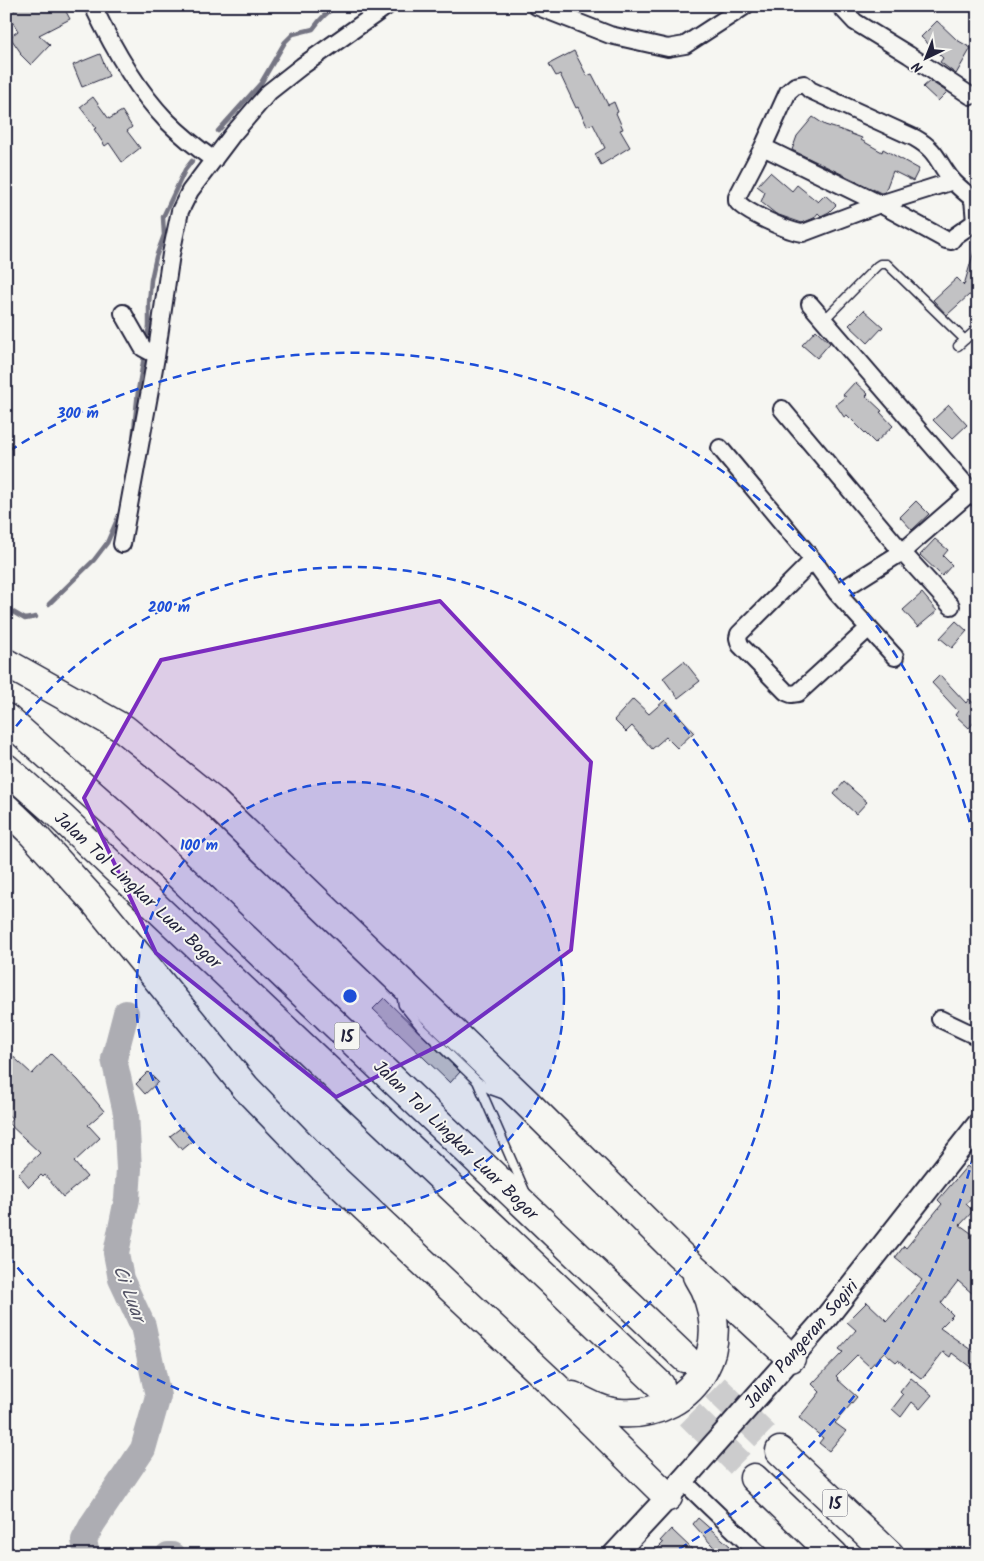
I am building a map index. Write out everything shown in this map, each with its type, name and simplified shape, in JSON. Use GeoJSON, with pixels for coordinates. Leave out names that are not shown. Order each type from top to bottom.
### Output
{"type":"FeatureCollection","features":[{"type":"Feature","properties":{"kind":"highway"},"geometry":{"type":"LineString","coordinates":[[6,663],[124,729],[213,801],[526,1102],[679,1254],[791,1358]]}},
{"type":"Feature","properties":{"kind":"highway","name":"Jalan Tol Lingkar Luar Bogor"},"geometry":{"type":"LineString","coordinates":[[6,718],[123,822],[685,1358]]}},
{"type":"Feature","properties":{"kind":"highway","name":"Jalan Tol Lingkar Luar Bogor"},"geometry":{"type":"LineString","coordinates":[[6,768],[60,816],[660,1385]]}},
{"type":"Feature","properties":{"kind":"highway"},"geometry":{"type":"LineString","coordinates":[[6,808],[30,831],[93,900],[246,1088],[324,1169],[554,1385],[675,1488]]}},
{"type":"Feature","properties":{"kind":"highway"},"geometry":{"type":"LineString","coordinates":[[554,1385],[592,1406],[618,1413],[644,1413],[667,1404],[688,1392],[706,1365],[712,1349],[714,1324],[710,1300],[698,1278],[679,1254]]}},
{"type":"Feature","properties":{"kind":"highway","name":"15"},"geometry":{"type":"LineString","coordinates":[[780,1451],[890,1555]]}},
{"type":"Feature","properties":{"kind":"highway","name":"15"},"geometry":{"type":"LineString","coordinates":[[754,1478],[834,1555]]}},
{"type":"Feature","properties":{"kind":"street"},"geometry":{"type":"LineString","coordinates":[[93,6],[107,36],[153,105],[192,144],[214,160]]}},
{"type":"Feature","properties":{"kind":"street"},"geometry":{"type":"LineString","coordinates":[[122,544],[156,355],[171,254],[180,212],[190,191],[269,92],[302,66],[387,6]]}},
{"type":"Feature","properties":{"kind":"street"},"geometry":{"type":"LineString","coordinates":[[536,6],[610,35],[668,48],[685,44],[745,6]]}},
{"type":"Feature","properties":{"kind":"street"},"geometry":{"type":"LineString","coordinates":[[840,6],[855,22],[971,96]]}},
{"type":"Feature","properties":{"kind":"street"},"geometry":{"type":"LineString","coordinates":[[763,147],[880,204],[949,241],[976,223],[976,195],[953,180],[934,152],[926,144],[810,90],[804,84],[800,84],[788,92],[763,147],[736,197],[736,202],[744,209],[794,232],[803,233],[880,204],[953,180]]}},
{"type":"Feature","properties":{"kind":"street"},"geometry":{"type":"LineString","coordinates":[[810,304],[974,496],[902,552],[837,593]]}},
{"type":"Feature","properties":{"kind":"street"},"geometry":{"type":"LineString","coordinates":[[123,313],[143,348],[156,355]]}},
{"type":"Feature","properties":{"kind":"street"},"geometry":{"type":"LineString","coordinates":[[782,409],[902,552],[951,606]]}},
{"type":"Feature","properties":{"kind":"street"},"geometry":{"type":"LineString","coordinates":[[720,448],[814,560],[837,593],[895,657]]}},
{"type":"Feature","properties":{"kind":"street"},"geometry":{"type":"LineString","coordinates":[[814,560],[738,634],[740,645],[786,692],[794,694],[798,693],[869,628]]}},
{"type":"Feature","properties":{"kind":"street"},"geometry":{"type":"LineString","coordinates":[[940,1019],[978,1037]]}},
{"type":"Feature","properties":{"kind":"street","name":"Jalan Pangeran Sogiri"},"geometry":{"type":"LineString","coordinates":[[614,1555],[826,1318],[978,1126]]}},
{"type":"Feature","properties":{"kind":"street"},"geometry":{"type":"LineString","coordinates":[[675,1488],[760,1555]]}},
{"type":"Feature","properties":{"kind":"lane"},"geometry":{"type":"LineString","coordinates":[[824,320],[877,266],[885,263],[965,340]]}},
{"type":"Feature","properties":{"kind":"lane"},"geometry":{"type":"LineString","coordinates":[[958,346],[978,328]]}},
{"type":"Feature","properties":{"kind":"lane"},"geometry":{"type":"LineString","coordinates":[[398,979],[403,1005],[421,1027],[477,1081],[491,1090],[526,1102]]}},
{"type":"Feature","properties":{"kind":"lane"},"geometry":{"type":"LineString","coordinates":[[477,1081],[535,1215]]}},
{"type":"Feature","properties":{"kind":"highlighted area"},"geometry":{"type":"Polygon","coordinates":[[[440,601],[591,762],[571,950],[446,1042],[336,1097],[156,953],[84,798],[161,660],[440,601]]]}},
{"type":"Feature","properties":{"kind":"building"},"geometry":{"type":"Polygon","coordinates":[[[21,6],[63,6],[70,19],[39,35],[50,45],[31,65],[20,54],[10,37],[18,31],[8,14],[21,6]]]}},
{"type":"Feature","properties":{"kind":"building"},"geometry":{"type":"Polygon","coordinates":[[[937,21],[957,40],[971,48],[956,74],[940,62],[943,58],[921,37],[937,21]]]}},
{"type":"Feature","properties":{"kind":"building"},"geometry":{"type":"Polygon","coordinates":[[[574,51],[587,76],[592,74],[608,105],[614,102],[618,112],[616,113],[623,129],[620,130],[630,147],[601,165],[595,154],[605,148],[593,124],[587,126],[560,74],[556,76],[549,64],[574,51]]]}},
{"type":"Feature","properties":{"kind":"building"},"geometry":{"type":"Polygon","coordinates":[[[100,54],[109,76],[82,87],[73,65],[100,54]]]}},
{"type":"Feature","properties":{"kind":"building"},"geometry":{"type":"Polygon","coordinates":[[[930,81],[947,92],[938,101],[923,87],[930,81]]]}},
{"type":"Feature","properties":{"kind":"building"},"geometry":{"type":"Polygon","coordinates":[[[93,97],[109,119],[122,111],[132,127],[127,131],[140,148],[122,162],[109,143],[105,146],[94,129],[96,128],[80,107],[93,97]]]}},
{"type":"Feature","properties":{"kind":"building"},"geometry":{"type":"Polygon","coordinates":[[[813,117],[825,125],[862,138],[861,140],[882,152],[883,149],[919,169],[913,181],[893,171],[885,192],[881,193],[792,150],[797,136],[813,117]]]}},
{"type":"Feature","properties":{"kind":"building"},"geometry":{"type":"Polygon","coordinates":[[[770,172],[792,191],[797,185],[818,202],[825,195],[836,205],[829,212],[821,216],[818,213],[814,218],[802,223],[776,214],[761,202],[765,192],[757,186],[770,172]]]}},
{"type":"Feature","properties":{"kind":"building"},"geometry":{"type":"Polygon","coordinates":[[[975,248],[978,249],[978,298],[969,295],[947,315],[933,300],[957,278],[964,285],[975,248]]]}},
{"type":"Feature","properties":{"kind":"building"},"geometry":{"type":"Polygon","coordinates":[[[864,310],[883,327],[868,343],[849,325],[864,310]]]}},
{"type":"Feature","properties":{"kind":"building"},"geometry":{"type":"Polygon","coordinates":[[[816,330],[830,343],[817,358],[802,345],[816,330]]]}},
{"type":"Feature","properties":{"kind":"building"},"geometry":{"type":"Polygon","coordinates":[[[855,382],[868,394],[866,396],[882,411],[880,412],[893,426],[875,443],[847,415],[844,417],[836,405],[846,397],[843,395],[855,382]]]}},
{"type":"Feature","properties":{"kind":"building"},"geometry":{"type":"Polygon","coordinates":[[[949,405],[967,425],[952,439],[933,420],[949,405]]]}},
{"type":"Feature","properties":{"kind":"building"},"geometry":{"type":"Polygon","coordinates":[[[916,501],[929,514],[912,530],[900,517],[916,501]]]}},
{"type":"Feature","properties":{"kind":"building"},"geometry":{"type":"Polygon","coordinates":[[[935,539],[948,550],[943,556],[952,565],[942,576],[920,555],[935,539]]]}},
{"type":"Feature","properties":{"kind":"building"},"geometry":{"type":"Polygon","coordinates":[[[922,593],[937,611],[918,627],[903,610],[922,593]]]}},
{"type":"Feature","properties":{"kind":"building"},"geometry":{"type":"Polygon","coordinates":[[[956,621],[967,631],[952,648],[940,638],[956,621]]]}},
{"type":"Feature","properties":{"kind":"building"},"geometry":{"type":"Polygon","coordinates":[[[684,661],[700,681],[678,698],[663,678],[684,661]]]}},
{"type":"Feature","properties":{"kind":"building"},"geometry":{"type":"Polygon","coordinates":[[[940,675],[966,703],[969,699],[978,707],[978,718],[969,728],[955,715],[958,711],[932,683],[940,675]]]}},
{"type":"Feature","properties":{"kind":"building"},"geometry":{"type":"Polygon","coordinates":[[[633,699],[649,714],[665,700],[694,732],[677,748],[666,737],[652,749],[632,726],[626,732],[614,720],[633,699]]]}},
{"type":"Feature","properties":{"kind":"building"},"geometry":{"type":"Polygon","coordinates":[[[844,782],[867,802],[856,814],[834,794],[844,782]]]}},
{"type":"Feature","properties":{"kind":"building"},"geometry":{"type":"Polygon","coordinates":[[[384,998],[460,1072],[450,1083],[373,1009],[384,998]]]}},
{"type":"Feature","properties":{"kind":"building"},"geometry":{"type":"Polygon","coordinates":[[[6,1050],[32,1074],[51,1054],[78,1080],[104,1111],[88,1125],[100,1138],[74,1162],[87,1177],[63,1197],[45,1175],[43,1177],[41,1175],[29,1187],[18,1174],[40,1153],[8,1123],[13,1119],[6,1113],[6,1050]]]}},
{"type":"Feature","properties":{"kind":"building"},"geometry":{"type":"Polygon","coordinates":[[[148,1072],[158,1082],[145,1094],[136,1084],[148,1072]]]}},
{"type":"Feature","properties":{"kind":"building"},"geometry":{"type":"Polygon","coordinates":[[[182,1127],[193,1141],[182,1150],[170,1136],[182,1127]]]}},
{"type":"Feature","properties":{"kind":"building"},"geometry":{"type":"Polygon","coordinates":[[[967,1166],[978,1175],[978,1190],[966,1204],[973,1211],[960,1225],[978,1238],[978,1288],[973,1294],[958,1281],[941,1303],[953,1315],[940,1328],[978,1355],[978,1373],[952,1353],[950,1357],[943,1352],[922,1379],[898,1360],[896,1362],[884,1352],[870,1367],[857,1355],[836,1376],[857,1397],[835,1423],[846,1431],[829,1451],[819,1443],[823,1438],[799,1418],[820,1392],[812,1384],[843,1352],[839,1349],[856,1330],[847,1322],[867,1302],[887,1321],[922,1280],[895,1258],[904,1246],[906,1248],[942,1204],[938,1200],[967,1166]]]}},
{"type":"Feature","properties":{"kind":"building"},"geometry":{"type":"Polygon","coordinates":[[[911,1378],[932,1395],[920,1409],[912,1402],[901,1417],[892,1409],[903,1395],[900,1392],[911,1378]]]}},
{"type":"Feature","properties":{"kind":"building"},"geometry":{"type":"Polygon","coordinates":[[[698,1518],[730,1546],[720,1554],[693,1524],[698,1518]]]}},
{"type":"Feature","properties":{"kind":"building"},"geometry":{"type":"Polygon","coordinates":[[[671,1529],[692,1549],[687,1555],[651,1555],[663,1543],[660,1541],[671,1529]]]}},
{"type":"Feature","properties":{"kind":"waterway"},"geometry":{"type":"LineString","coordinates":[[218,131],[261,83],[285,42],[293,34],[313,29],[324,16],[337,6]]}},
{"type":"Feature","properties":{"kind":"waterway"},"geometry":{"type":"LineString","coordinates":[[146,342],[149,327],[151,280],[156,257],[164,235],[163,217],[185,170],[192,161]]}},
{"type":"Feature","properties":{"kind":"waterway"},"geometry":{"type":"LineString","coordinates":[[133,440],[144,357]]}},
{"type":"Feature","properties":{"kind":"waterway"},"geometry":{"type":"LineString","coordinates":[[49,604],[94,560],[107,543],[121,511]]}},
{"type":"Feature","properties":{"kind":"waterway"},"geometry":{"type":"LineString","coordinates":[[6,608],[25,619],[36,617]]}},
{"type":"Feature","properties":{"kind":"waterway","name":"Ci Luar"},"geometry":{"type":"LineString","coordinates":[[87,1555],[84,1540],[93,1523],[143,1449],[158,1396],[143,1326],[121,1279],[116,1253],[127,1199],[129,1169],[126,1113],[114,1059],[126,1013]]}},
{"type":"Feature","properties":{"kind":"tunnel"},"geometry":{"type":"LineString","coordinates":[[685,1358],[780,1451]]}},
{"type":"Feature","properties":{"kind":"tunnel"},"geometry":{"type":"LineString","coordinates":[[660,1385],[754,1478]]}}]}
